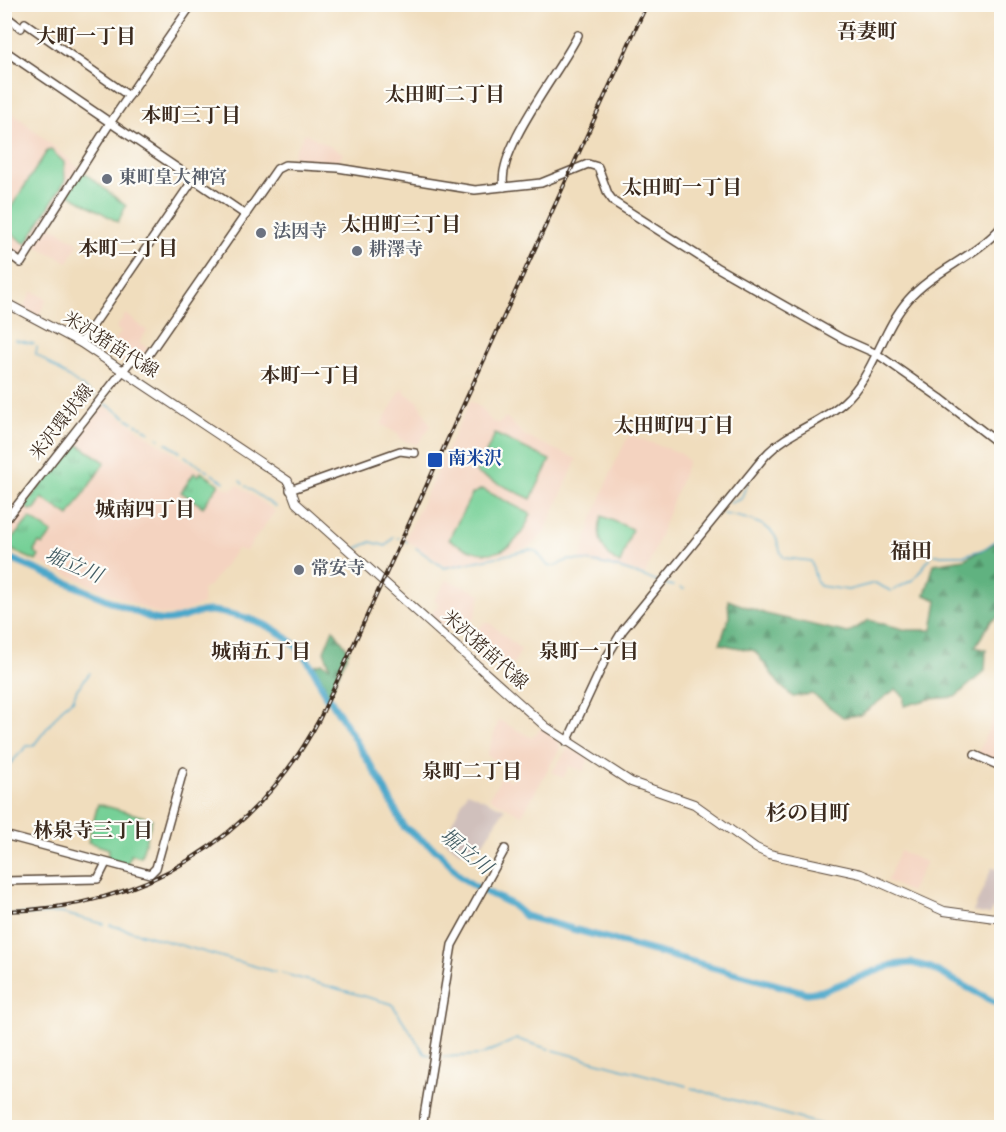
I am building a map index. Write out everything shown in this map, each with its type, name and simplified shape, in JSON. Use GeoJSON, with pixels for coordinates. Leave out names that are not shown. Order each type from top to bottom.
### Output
{"type":"FeatureCollection","features":[{"type":"Feature","properties":{"kind":"main road","name":"米沢猪苗代線"},"geometry":{"type":"LineString","coordinates":[[4,302],[81,343],[288,481],[293,500],[304,511],[546,727],[631,782],[694,804],[769,854],[861,874],[944,911],[1002,919]]}},
{"type":"Feature","properties":{"kind":"street"},"geometry":{"type":"LineString","coordinates":[[4,250],[21,263],[110,123],[192,4]]}},
{"type":"Feature","properties":{"kind":"street"},"geometry":{"type":"LineString","coordinates":[[4,15],[129,96]]}},
{"type":"Feature","properties":{"kind":"street"},"geometry":{"type":"LineString","coordinates":[[504,187],[502,175],[513,141],[578,36]]}},
{"type":"Feature","properties":{"kind":"street"},"geometry":{"type":"LineString","coordinates":[[5,51],[246,214]]}},
{"type":"Feature","properties":{"kind":"street"},"geometry":{"type":"LineString","coordinates":[[123,371],[134,359],[147,357],[277,169],[285,165],[338,168],[467,190],[541,183],[584,165],[595,165],[614,202],[716,267],[837,336],[877,354],[940,398],[1002,446]]}},
{"type":"Feature","properties":{"kind":"street"},"geometry":{"type":"LineString","coordinates":[[81,343],[193,180]]}},
{"type":"Feature","properties":{"kind":"street"},"geometry":{"type":"LineString","coordinates":[[567,742],[606,658],[631,620],[765,456],[786,437],[846,400],[863,380],[899,312],[911,296],[981,246],[1002,226]]}},
{"type":"Feature","properties":{"kind":"street","name":"米沢環状線"},"geometry":{"type":"LineString","coordinates":[[4,522],[123,371]]}},
{"type":"Feature","properties":{"kind":"street"},"geometry":{"type":"LineString","coordinates":[[291,490],[400,451],[415,453]]}},
{"type":"Feature","properties":{"kind":"street"},"geometry":{"type":"LineString","coordinates":[[975,755],[1002,767]]}},
{"type":"Feature","properties":{"kind":"street"},"geometry":{"type":"LineString","coordinates":[[4,835],[150,874],[156,868],[183,771]]}},
{"type":"Feature","properties":{"kind":"street"},"geometry":{"type":"LineString","coordinates":[[422,1128],[449,958],[456,934],[505,849]]}},
{"type":"Feature","properties":{"kind":"street"},"geometry":{"type":"LineString","coordinates":[[4,881],[98,879],[106,863]]}},
{"type":"Feature","properties":{"kind":"shaded area"},"geometry":{"type":"Polygon","coordinates":[[[11,111],[78,167],[21,258],[5,245],[4,118],[11,111]]]}},
{"type":"Feature","properties":{"kind":"shaded area"},"geometry":{"type":"Polygon","coordinates":[[[305,133],[343,153],[337,165],[309,162],[292,156],[305,133]]]}},
{"type":"Feature","properties":{"kind":"shaded area"},"geometry":{"type":"Polygon","coordinates":[[[48,224],[79,243],[68,262],[34,245],[48,224]]]}},
{"type":"Feature","properties":{"kind":"shaded area"},"geometry":{"type":"Polygon","coordinates":[[[32,291],[47,299],[38,317],[23,309],[32,291]]]}},
{"type":"Feature","properties":{"kind":"shaded area"},"geometry":{"type":"Polygon","coordinates":[[[126,314],[147,331],[139,342],[149,349],[143,354],[130,354],[125,361],[120,362],[107,352],[121,332],[116,328],[126,314]]]}},
{"type":"Feature","properties":{"kind":"shaded area"},"geometry":{"type":"Polygon","coordinates":[[[403,387],[405,393],[418,401],[431,426],[417,445],[399,439],[399,435],[381,424],[403,387]]]}},
{"type":"Feature","properties":{"kind":"shaded area"},"geometry":{"type":"Polygon","coordinates":[[[470,401],[483,409],[492,422],[499,423],[506,417],[525,436],[577,459],[544,533],[529,547],[446,567],[405,539],[470,401]]]}},
{"type":"Feature","properties":{"kind":"shaded area"},"geometry":{"type":"Polygon","coordinates":[[[104,406],[225,488],[231,489],[238,485],[275,511],[246,551],[237,549],[210,585],[202,590],[203,604],[175,615],[158,614],[5,548],[4,531],[104,406]]]}},
{"type":"Feature","properties":{"kind":"shaded area"},"geometry":{"type":"Polygon","coordinates":[[[632,436],[680,453],[688,461],[645,575],[631,570],[580,561],[592,520],[614,465],[628,437],[632,436]]]}},
{"type":"Feature","properties":{"kind":"shaded area"},"geometry":{"type":"Polygon","coordinates":[[[447,580],[481,594],[474,620],[466,620],[446,630],[430,616],[439,604],[434,600],[447,580]]]}},
{"type":"Feature","properties":{"kind":"shaded area"},"geometry":{"type":"Polygon","coordinates":[[[483,623],[490,623],[521,650],[513,664],[494,660],[486,661],[483,665],[470,652],[477,644],[470,640],[483,623]]]}},
{"type":"Feature","properties":{"kind":"shaded area"},"geometry":{"type":"Polygon","coordinates":[[[1001,700],[1001,764],[978,753],[1001,700]]]}},
{"type":"Feature","properties":{"kind":"shaded area"},"geometry":{"type":"Polygon","coordinates":[[[499,720],[532,738],[541,728],[559,742],[560,748],[522,815],[489,798],[502,776],[511,781],[516,772],[487,755],[499,720]]]}},
{"type":"Feature","properties":{"kind":"shaded area"},"geometry":{"type":"Polygon","coordinates":[[[568,748],[589,758],[584,771],[569,766],[563,778],[552,772],[568,748]]]}},
{"type":"Feature","properties":{"kind":"shaded area"},"geometry":{"type":"Polygon","coordinates":[[[467,792],[505,809],[483,843],[460,853],[443,840],[467,792]]]}},
{"type":"Feature","properties":{"kind":"shaded area"},"geometry":{"type":"Polygon","coordinates":[[[900,851],[926,862],[910,892],[887,881],[900,851]]]}},
{"type":"Feature","properties":{"kind":"shaded area"},"geometry":{"type":"Polygon","coordinates":[[[992,867],[1001,871],[1001,911],[992,909],[990,915],[973,912],[992,867]]]}},
{"type":"Feature","properties":{"kind":"green space"},"geometry":{"type":"Polygon","coordinates":[[[51,150],[64,162],[65,181],[26,244],[5,229],[5,217],[47,151],[51,150]]]}},
{"type":"Feature","properties":{"kind":"green space"},"geometry":{"type":"Polygon","coordinates":[[[81,170],[126,206],[118,222],[67,193],[81,170]]]}},
{"type":"Feature","properties":{"kind":"green space"},"geometry":{"type":"Polygon","coordinates":[[[495,434],[550,460],[531,499],[476,473],[495,434]]]}},
{"type":"Feature","properties":{"kind":"green space"},"geometry":{"type":"Polygon","coordinates":[[[74,442],[105,462],[69,516],[42,498],[35,509],[29,510],[25,506],[74,442]]]}},
{"type":"Feature","properties":{"kind":"green space"},"geometry":{"type":"Polygon","coordinates":[[[201,472],[219,484],[203,507],[181,492],[194,473],[198,476],[201,472]]]}},
{"type":"Feature","properties":{"kind":"green space"},"geometry":{"type":"Polygon","coordinates":[[[482,489],[531,514],[517,539],[498,552],[475,552],[449,539],[472,494],[482,489]]]}},
{"type":"Feature","properties":{"kind":"green space"},"geometry":{"type":"Polygon","coordinates":[[[602,516],[632,529],[620,564],[609,555],[602,544],[599,531],[602,516]]]}},
{"type":"Feature","properties":{"kind":"green space"},"geometry":{"type":"Polygon","coordinates":[[[30,518],[52,533],[43,545],[39,543],[34,551],[39,556],[36,561],[5,547],[30,518]]]}},
{"type":"Feature","properties":{"kind":"green space"},"geometry":{"type":"Polygon","coordinates":[[[1001,540],[1001,616],[991,621],[975,647],[986,650],[985,671],[955,697],[930,699],[904,706],[904,697],[896,689],[860,715],[843,717],[812,694],[793,697],[779,684],[755,651],[720,644],[729,617],[728,600],[766,614],[848,633],[869,620],[907,630],[932,630],[937,600],[925,595],[934,564],[964,559],[1001,540]]]}},
{"type":"Feature","properties":{"kind":"green space"},"geometry":{"type":"Polygon","coordinates":[[[333,629],[349,651],[329,695],[315,671],[315,665],[322,663],[330,667],[324,651],[333,629]]]}},
{"type":"Feature","properties":{"kind":"green space"},"geometry":{"type":"Polygon","coordinates":[[[98,804],[152,819],[141,857],[131,854],[127,865],[107,859],[109,849],[88,842],[98,804]]]}},
{"type":"Feature","properties":{"kind":"waterway"},"geometry":{"type":"LineString","coordinates":[[15,340],[34,344]]}},
{"type":"Feature","properties":{"kind":"waterway"},"geometry":{"type":"LineString","coordinates":[[37,347],[36,354],[95,396]]}},
{"type":"Feature","properties":{"kind":"waterway"},"geometry":{"type":"LineString","coordinates":[[106,404],[126,417]]}},
{"type":"Feature","properties":{"kind":"waterway"},"geometry":{"type":"LineString","coordinates":[[128,419],[133,422]]}},
{"type":"Feature","properties":{"kind":"waterway"},"geometry":{"type":"LineString","coordinates":[[144,429],[150,432]]}},
{"type":"Feature","properties":{"kind":"waterway"},"geometry":{"type":"LineString","coordinates":[[166,443],[180,452]]}},
{"type":"Feature","properties":{"kind":"waterway"},"geometry":{"type":"LineString","coordinates":[[753,465],[761,454]]}},
{"type":"Feature","properties":{"kind":"waterway"},"geometry":{"type":"LineString","coordinates":[[185,456],[189,459]]}},
{"type":"Feature","properties":{"kind":"waterway"},"geometry":{"type":"LineString","coordinates":[[191,460],[195,463]]}},
{"type":"Feature","properties":{"kind":"waterway"},"geometry":{"type":"LineString","coordinates":[[197,464],[202,467]]}},
{"type":"Feature","properties":{"kind":"waterway"},"geometry":{"type":"LineString","coordinates":[[204,469],[208,472]]}},
{"type":"Feature","properties":{"kind":"waterway"},"geometry":{"type":"LineString","coordinates":[[212,474],[216,477]]}},
{"type":"Feature","properties":{"kind":"waterway"},"geometry":{"type":"LineString","coordinates":[[218,478],[224,482]]}},
{"type":"Feature","properties":{"kind":"waterway"},"geometry":{"type":"LineString","coordinates":[[240,481],[243,484]]}},
{"type":"Feature","properties":{"kind":"waterway"},"geometry":{"type":"LineString","coordinates":[[730,503],[741,499],[748,481]]}},
{"type":"Feature","properties":{"kind":"waterway"},"geometry":{"type":"LineString","coordinates":[[249,488],[254,492]]}},
{"type":"Feature","properties":{"kind":"waterway"},"geometry":{"type":"LineString","coordinates":[[255,493],[276,507]]}},
{"type":"Feature","properties":{"kind":"waterway"},"geometry":{"type":"LineString","coordinates":[[723,514],[744,518],[766,527],[775,536],[784,558],[811,561],[820,586],[848,590],[875,583],[891,591]]}},
{"type":"Feature","properties":{"kind":"waterway"},"geometry":{"type":"LineString","coordinates":[[935,555],[965,555],[984,549],[1002,536]]}},
{"type":"Feature","properties":{"kind":"waterway"},"geometry":{"type":"LineString","coordinates":[[353,550],[371,542],[386,546],[394,537]]}},
{"type":"Feature","properties":{"kind":"waterway"},"geometry":{"type":"LineString","coordinates":[[416,548],[444,568],[529,550],[536,551],[548,566],[570,560],[592,562],[626,570],[658,582]]}},
{"type":"Feature","properties":{"kind":"waterway","name":"堀立川"},"geometry":{"type":"LineString","coordinates":[[4,556],[153,619],[170,620],[212,611],[252,620],[283,635],[308,660],[326,697],[330,699],[381,782],[404,827],[440,853],[460,876],[474,886],[511,904],[525,916],[807,993],[822,991],[892,965],[912,963],[931,968],[1002,1006]]}},
{"type":"Feature","properties":{"kind":"waterway"},"geometry":{"type":"LineString","coordinates":[[894,590],[914,579],[930,558]]}},
{"type":"Feature","properties":{"kind":"waterway"},"geometry":{"type":"LineString","coordinates":[[665,584],[673,586]]}},
{"type":"Feature","properties":{"kind":"waterway"},"geometry":{"type":"LineString","coordinates":[[680,588],[684,589]]}},
{"type":"Feature","properties":{"kind":"waterway"},"geometry":{"type":"LineString","coordinates":[[4,770],[27,746],[33,746],[65,705],[73,700],[77,689],[90,673]]}},
{"type":"Feature","properties":{"kind":"waterway"},"geometry":{"type":"LineString","coordinates":[[4,915],[61,913],[104,924]]}},
{"type":"Feature","properties":{"kind":"waterway"},"geometry":{"type":"LineString","coordinates":[[110,925],[275,972]]}},
{"type":"Feature","properties":{"kind":"waterway"},"geometry":{"type":"LineString","coordinates":[[281,973],[392,1004],[425,1054],[431,1055]]}},
{"type":"Feature","properties":{"kind":"waterway"},"geometry":{"type":"LineString","coordinates":[[442,1057],[481,1055],[517,1039],[549,1049]]}},
{"type":"Feature","properties":{"kind":"waterway"},"geometry":{"type":"LineString","coordinates":[[553,1050],[687,1086]]}},
{"type":"Feature","properties":{"kind":"waterway"},"geometry":{"type":"LineString","coordinates":[[691,1088],[833,1128]]}},
{"type":"Feature","properties":{"kind":"railway"},"geometry":{"type":"LineString","coordinates":[[4,911],[55,907],[103,897],[148,881],[190,860],[228,832],[263,799],[293,761],[320,718],[647,4]]}},
{"type":"Feature","properties":{"kind":"place","name":"東町皇大神宮"},"geometry":{"type":"Point","coordinates":[107,179]}},
{"type":"Feature","properties":{"kind":"place","name":"法因寺"},"geometry":{"type":"Point","coordinates":[261,233]}},
{"type":"Feature","properties":{"kind":"place","name":"耕澤寺"},"geometry":{"type":"Point","coordinates":[357,251]}},
{"type":"Feature","properties":{"kind":"place","name":"南米沢"},"geometry":{"type":"Point","coordinates":[435,460]}},
{"type":"Feature","properties":{"kind":"place","name":"常安寺"},"geometry":{"type":"Point","coordinates":[299,570]}},
{"type":"Feature","properties":{"kind":"district","name":"吾妻町"},"geometry":{"type":"Point","coordinates":[867,33]}},
{"type":"Feature","properties":{"kind":"district","name":"大町一丁目"},"geometry":{"type":"Point","coordinates":[86,38]}},
{"type":"Feature","properties":{"kind":"district","name":"太田町二丁目"},"geometry":{"type":"Point","coordinates":[445,96]}},
{"type":"Feature","properties":{"kind":"district","name":"本町三丁目"},"geometry":{"type":"Point","coordinates":[191,117]}},
{"type":"Feature","properties":{"kind":"district","name":"太田町一丁目"},"geometry":{"type":"Point","coordinates":[682,189]}},
{"type":"Feature","properties":{"kind":"district","name":"太田町三丁目"},"geometry":{"type":"Point","coordinates":[401,226]}},
{"type":"Feature","properties":{"kind":"district","name":"本町二丁目"},"geometry":{"type":"Point","coordinates":[128,250]}},
{"type":"Feature","properties":{"kind":"district","name":"本町一丁目"},"geometry":{"type":"Point","coordinates":[310,377]}},
{"type":"Feature","properties":{"kind":"district","name":"太田町四丁目"},"geometry":{"type":"Point","coordinates":[674,427]}},
{"type":"Feature","properties":{"kind":"district","name":"城南四丁目"},"geometry":{"type":"Point","coordinates":[145,511]}},
{"type":"Feature","properties":{"kind":"district","name":"福田"},"geometry":{"type":"Point","coordinates":[911,553]}},
{"type":"Feature","properties":{"kind":"district","name":"城南五丁目"},"geometry":{"type":"Point","coordinates":[261,653]}},
{"type":"Feature","properties":{"kind":"district","name":"泉町一丁目"},"geometry":{"type":"Point","coordinates":[589,653]}},
{"type":"Feature","properties":{"kind":"district","name":"泉町二丁目"},"geometry":{"type":"Point","coordinates":[472,773]}},
{"type":"Feature","properties":{"kind":"district","name":"杉の目町"},"geometry":{"type":"Point","coordinates":[808,815]}},
{"type":"Feature","properties":{"kind":"district","name":"林泉寺三丁目"},"geometry":{"type":"Point","coordinates":[93,832]}}]}
